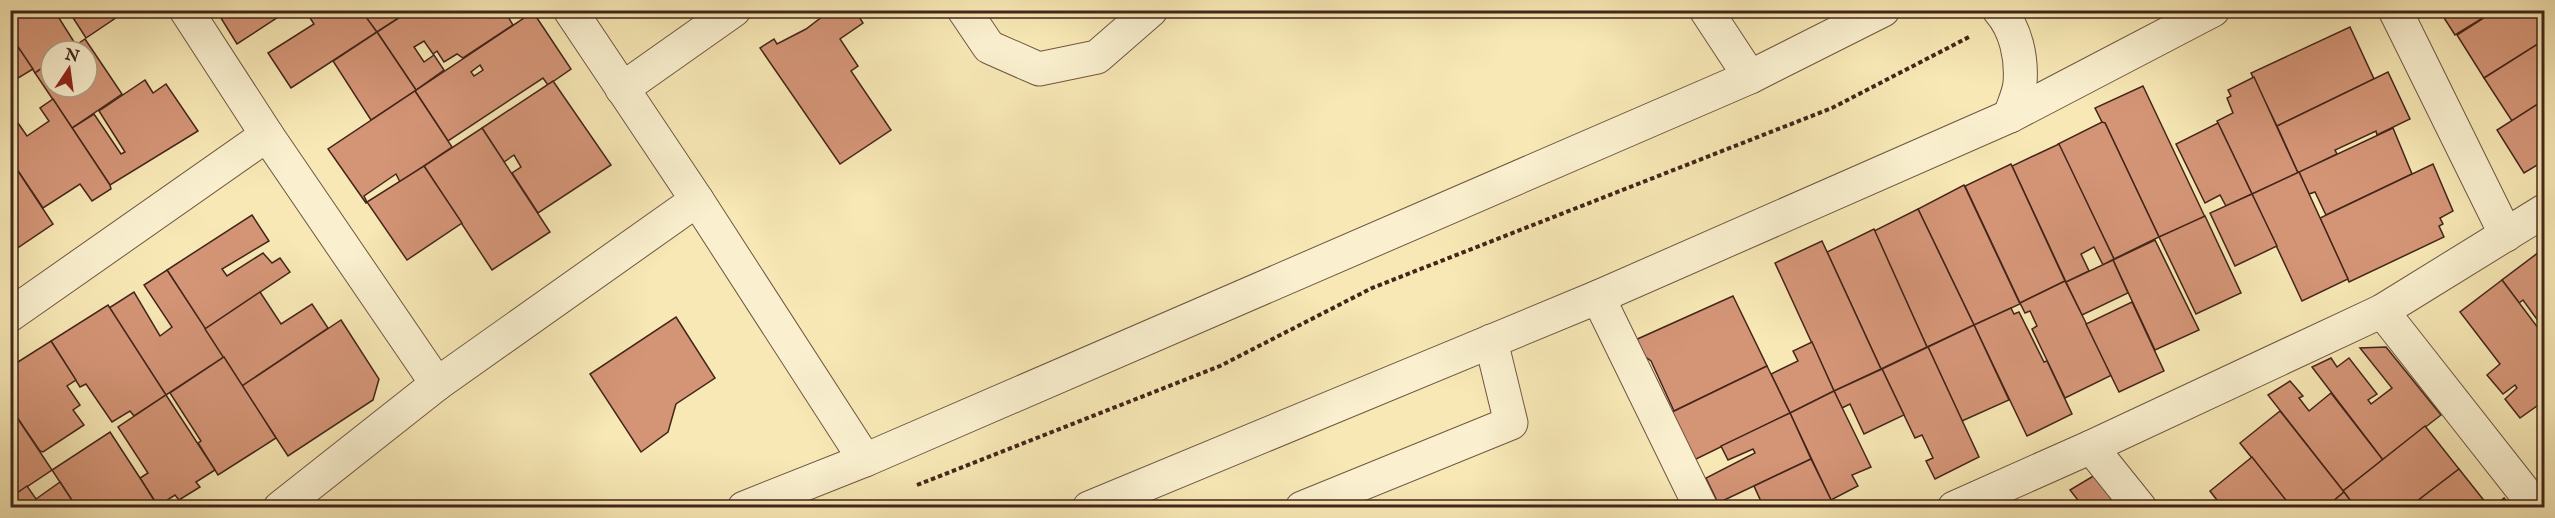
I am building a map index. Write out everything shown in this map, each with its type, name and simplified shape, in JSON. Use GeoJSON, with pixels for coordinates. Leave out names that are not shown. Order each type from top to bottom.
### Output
{"type":"FeatureCollection","features":[{"type":"Feature","properties":{"kind":"street"},"geometry":{"type":"LineString","coordinates":[[186,10],[267,135],[437,384]]}},
{"type":"Feature","properties":{"kind":"street"},"geometry":{"type":"LineString","coordinates":[[570,10],[865,460]]}},
{"type":"Feature","properties":{"kind":"street"},"geometry":{"type":"LineString","coordinates":[[622,89],[734,10]]}},
{"type":"Feature","properties":{"kind":"street"},"geometry":{"type":"LineString","coordinates":[[964,10],[989,47],[1039,69],[1097,57],[1151,10]]}},
{"type":"Feature","properties":{"kind":"street"},"geometry":{"type":"LineString","coordinates":[[1706,10],[1750,77]]}},
{"type":"Feature","properties":{"kind":"street"},"geometry":{"type":"LineString","coordinates":[[744,507],[865,460],[1750,77],[1883,10]]}},
{"type":"Feature","properties":{"kind":"street"},"geometry":{"type":"LineString","coordinates":[[1089,507],[1598,297],[2010,116],[2213,10]]}},
{"type":"Feature","properties":{"kind":"street"},"geometry":{"type":"LineString","coordinates":[[2395,10],[2506,235]]}},
{"type":"Feature","properties":{"kind":"street"},"geometry":{"type":"LineString","coordinates":[[2002,14],[2019,50],[2020,84],[2010,116]]}},
{"type":"Feature","properties":{"kind":"street"},"geometry":{"type":"LineString","coordinates":[[10,315],[267,135]]}},
{"type":"Feature","properties":{"kind":"street"},"geometry":{"type":"LineString","coordinates":[[280,507],[437,384],[696,200]]}},
{"type":"Feature","properties":{"kind":"street"},"geometry":{"type":"LineString","coordinates":[[1953,507],[2091,447],[2382,311],[2544,211]]}},
{"type":"Feature","properties":{"kind":"street"},"geometry":{"type":"LineString","coordinates":[[1598,297],[1701,507]]}},
{"type":"Feature","properties":{"kind":"street"},"geometry":{"type":"LineString","coordinates":[[2382,311],[2537,507]]}},
{"type":"Feature","properties":{"kind":"street"},"geometry":{"type":"LineString","coordinates":[[1302,507],[1510,423],[1491,340]]}},
{"type":"Feature","properties":{"kind":"street"},"geometry":{"type":"LineString","coordinates":[[2091,447],[2140,507]]}},
{"type":"Feature","properties":{"kind":"path"},"geometry":{"type":"LineString","coordinates":[[914,486],[1220,366],[1372,288],[1832,108],[2002,14]]}},
{"type":"Feature","properties":{"kind":"building"},"geometry":{"type":"Polygon","coordinates":[[[10,10],[54,10],[72,39],[39,39],[39,70],[35,73],[10,35],[10,10]]]}},
{"type":"Feature","properties":{"kind":"building"},"geometry":{"type":"Polygon","coordinates":[[[68,10],[116,10],[120,15],[86,38],[68,10]]]}},
{"type":"Feature","properties":{"kind":"building"},"geometry":{"type":"Polygon","coordinates":[[[216,10],[289,10],[237,44],[216,10]]]}},
{"type":"Feature","properties":{"kind":"building"},"geometry":{"type":"Polygon","coordinates":[[[305,10],[362,10],[377,32],[291,88],[268,53],[314,24],[305,10]]]}},
{"type":"Feature","properties":{"kind":"building"},"geometry":{"type":"Polygon","coordinates":[[[366,10],[411,10],[377,32],[363,13],[366,10]]]}},
{"type":"Feature","properties":{"kind":"building"},"geometry":{"type":"Polygon","coordinates":[[[411,10],[504,10],[513,25],[463,58],[457,54],[444,62],[437,51],[433,54],[424,41],[414,47],[424,62],[434,55],[444,70],[416,90],[377,32],[411,10]]]}},
{"type":"Feature","properties":{"kind":"building"},"geometry":{"type":"Polygon","coordinates":[[[656,10],[670,10],[660,17],[656,10]]]}},
{"type":"Feature","properties":{"kind":"building"},"geometry":{"type":"Polygon","coordinates":[[[831,10],[855,10],[863,23],[840,39],[858,66],[851,71],[891,130],[840,164],[760,48],[774,39],[777,44],[806,29],[831,10]]]}},
{"type":"Feature","properties":{"kind":"building"},"geometry":{"type":"Polygon","coordinates":[[[2439,10],[2496,10],[2455,35],[2439,10]]]}},
{"type":"Feature","properties":{"kind":"building"},"geometry":{"type":"Polygon","coordinates":[[[2496,10],[2544,10],[2544,40],[2484,78],[2457,35],[2496,10]]]}},
{"type":"Feature","properties":{"kind":"building"},"geometry":{"type":"Polygon","coordinates":[[[533,12],[571,69],[548,85],[543,78],[448,141],[415,91],[533,12]],[[480,65],[471,72],[474,76],[483,70],[480,65]]]}},
{"type":"Feature","properties":{"kind":"building"},"geometry":{"type":"Polygon","coordinates":[[[2350,27],[2374,79],[2277,126],[2251,73],[2350,27]]]}},
{"type":"Feature","properties":{"kind":"building"},"geometry":{"type":"Polygon","coordinates":[[[377,32],[416,90],[371,120],[333,61],[377,32]]]}},
{"type":"Feature","properties":{"kind":"building"},"geometry":{"type":"Polygon","coordinates":[[[10,35],[33,69],[10,83],[10,35]]]}},
{"type":"Feature","properties":{"kind":"building"},"geometry":{"type":"Polygon","coordinates":[[[2544,40],[2544,100],[2512,121],[2484,78],[2544,40]]]}},
{"type":"Feature","properties":{"kind":"building"},"geometry":{"type":"Polygon","coordinates":[[[99,60],[122,94],[72,128],[52,99],[99,99],[99,60]]]}},
{"type":"Feature","properties":{"kind":"building"},"geometry":{"type":"Polygon","coordinates":[[[2388,72],[2410,119],[2377,135],[2376,131],[2335,150],[2337,154],[2298,173],[2277,126],[2388,72]]]}},
{"type":"Feature","properties":{"kind":"building"},"geometry":{"type":"Polygon","coordinates":[[[2254,77],[2298,173],[2252,194],[2217,121],[2233,113],[2227,98],[2231,96],[2228,90],[2254,77]]]}},
{"type":"Feature","properties":{"kind":"building"},"geometry":{"type":"Polygon","coordinates":[[[145,80],[153,93],[166,84],[198,131],[110,185],[72,128],[94,114],[121,154],[125,152],[99,111],[145,80]]]}},
{"type":"Feature","properties":{"kind":"building"},"geometry":{"type":"Polygon","coordinates":[[[553,81],[611,165],[538,213],[512,173],[521,167],[514,155],[504,162],[482,128],[553,81]]]}},
{"type":"Feature","properties":{"kind":"building"},"geometry":{"type":"Polygon","coordinates":[[[2143,86],[2205,217],[2159,237],[2105,123],[2103,124],[2095,108],[2143,86]]]}},
{"type":"Feature","properties":{"kind":"building"},"geometry":{"type":"Polygon","coordinates":[[[415,91],[452,147],[400,182],[396,174],[364,196],[366,203],[328,149],[415,91]]]}},
{"type":"Feature","properties":{"kind":"building"},"geometry":{"type":"Polygon","coordinates":[[[53,99],[111,189],[92,201],[80,184],[43,208],[10,159],[10,127],[18,123],[27,136],[49,121],[40,108],[53,99]]]}},
{"type":"Feature","properties":{"kind":"building"},"geometry":{"type":"Polygon","coordinates":[[[2544,100],[2544,161],[2524,173],[2497,130],[2544,100]]]}},
{"type":"Feature","properties":{"kind":"building"},"geometry":{"type":"Polygon","coordinates":[[[2102,122],[2105,123],[2159,237],[2114,259],[2058,144],[2102,122]]]}},
{"type":"Feature","properties":{"kind":"building"},"geometry":{"type":"Polygon","coordinates":[[[2218,123],[2252,194],[2226,206],[2220,195],[2205,203],[2176,144],[2218,123]]]}},
{"type":"Feature","properties":{"kind":"building"},"geometry":{"type":"Polygon","coordinates":[[[482,128],[550,232],[492,270],[424,166],[482,128]]]}},
{"type":"Feature","properties":{"kind":"building"},"geometry":{"type":"Polygon","coordinates":[[[2393,128],[2412,174],[2326,215],[2315,192],[2309,194],[2299,172],[2393,128]]]}},
{"type":"Feature","properties":{"kind":"building"},"geometry":{"type":"Polygon","coordinates":[[[2059,144],[2114,259],[2103,265],[2094,247],[2081,254],[2089,271],[2066,282],[2012,166],[2059,144]]]}},
{"type":"Feature","properties":{"kind":"building"},"geometry":{"type":"Polygon","coordinates":[[[10,159],[53,224],[10,253],[10,159]]]}},
{"type":"Feature","properties":{"kind":"building"},"geometry":{"type":"Polygon","coordinates":[[[2011,164],[2065,281],[2020,303],[1965,186],[2011,164]]]}},
{"type":"Feature","properties":{"kind":"building"},"geometry":{"type":"Polygon","coordinates":[[[2433,164],[2453,211],[2440,218],[2443,224],[2439,226],[2444,237],[2349,282],[2320,218],[2433,164]]]}},
{"type":"Feature","properties":{"kind":"building"},"geometry":{"type":"Polygon","coordinates":[[[424,166],[462,223],[407,260],[367,202],[424,166]]]}},
{"type":"Feature","properties":{"kind":"building"},"geometry":{"type":"Polygon","coordinates":[[[2299,172],[2348,279],[2302,301],[2252,194],[2299,172]]]}},
{"type":"Feature","properties":{"kind":"building"},"geometry":{"type":"Polygon","coordinates":[[[1964,185],[2020,304],[1974,325],[1918,209],[1964,185]]]}},
{"type":"Feature","properties":{"kind":"building"},"geometry":{"type":"Polygon","coordinates":[[[2252,194],[2277,246],[2235,266],[2210,213],[2252,194]]]}},
{"type":"Feature","properties":{"kind":"building"},"geometry":{"type":"Polygon","coordinates":[[[1918,209],[1974,325],[1927,347],[1874,231],[1918,209]]]}},
{"type":"Feature","properties":{"kind":"building"},"geometry":{"type":"Polygon","coordinates":[[[252,215],[269,241],[222,269],[227,276],[263,253],[272,263],[280,258],[290,272],[205,329],[167,270],[252,215]]]}},
{"type":"Feature","properties":{"kind":"building"},"geometry":{"type":"Polygon","coordinates":[[[2205,216],[2241,293],[2196,314],[2159,237],[2205,216]]]}},
{"type":"Feature","properties":{"kind":"building"},"geometry":{"type":"Polygon","coordinates":[[[1874,229],[1927,347],[1881,369],[1827,252],[1874,229]]]}},
{"type":"Feature","properties":{"kind":"building"},"geometry":{"type":"Polygon","coordinates":[[[2155,240],[2199,330],[2155,350],[2113,260],[2155,240]]]}},
{"type":"Feature","properties":{"kind":"building"},"geometry":{"type":"Polygon","coordinates":[[[1822,241],[1881,369],[1834,391],[1775,263],[1822,241]]]}},
{"type":"Feature","properties":{"kind":"building"},"geometry":{"type":"Polygon","coordinates":[[[2543,249],[2544,329],[2523,300],[2519,303],[2502,280],[2543,249]]]}},
{"type":"Feature","properties":{"kind":"building"},"geometry":{"type":"Polygon","coordinates":[[[2113,260],[2128,293],[2082,315],[2066,282],[2113,260]]]}},
{"type":"Feature","properties":{"kind":"building"},"geometry":{"type":"Polygon","coordinates":[[[167,270],[224,357],[166,395],[109,308],[134,292],[160,336],[172,327],[144,285],[167,270]]]}},
{"type":"Feature","properties":{"kind":"building"},"geometry":{"type":"Polygon","coordinates":[[[2502,280],[2544,336],[2544,401],[2520,418],[2505,399],[2517,388],[2515,385],[2503,394],[2487,375],[2500,364],[2460,312],[2502,280]]]}},
{"type":"Feature","properties":{"kind":"building"},"geometry":{"type":"Polygon","coordinates":[[[2065,281],[2112,375],[2065,398],[2032,329],[2037,326],[2030,311],[2025,313],[2020,303],[2065,281]]]}},
{"type":"Feature","properties":{"kind":"building"},"geometry":{"type":"Polygon","coordinates":[[[260,292],[281,324],[312,304],[328,328],[242,386],[205,329],[260,292]]]}},
{"type":"Feature","properties":{"kind":"building"},"geometry":{"type":"Polygon","coordinates":[[[1733,296],[1767,366],[1674,411],[1651,361],[1636,350],[1633,341],[1733,296]]]}},
{"type":"Feature","properties":{"kind":"building"},"geometry":{"type":"Polygon","coordinates":[[[2132,302],[2164,371],[2119,392],[2086,324],[2132,302]]]}},
{"type":"Feature","properties":{"kind":"building"},"geometry":{"type":"Polygon","coordinates":[[[108,305],[166,395],[134,416],[130,411],[112,422],[86,384],[80,387],[51,341],[108,305]]]}},
{"type":"Feature","properties":{"kind":"building"},"geometry":{"type":"Polygon","coordinates":[[[2011,308],[2014,314],[2019,312],[2044,362],[2047,361],[2072,414],[2027,436],[1974,325],[2011,308]]]}},
{"type":"Feature","properties":{"kind":"building"},"geometry":{"type":"Polygon","coordinates":[[[676,317],[715,378],[676,404],[668,432],[641,452],[590,374],[676,317]]]}},
{"type":"Feature","properties":{"kind":"building"},"geometry":{"type":"Polygon","coordinates":[[[341,320],[379,379],[373,400],[288,456],[242,386],[341,320]]]}},
{"type":"Feature","properties":{"kind":"building"},"geometry":{"type":"Polygon","coordinates":[[[1974,325],[2009,400],[1962,421],[1928,347],[1974,325]]]}},
{"type":"Feature","properties":{"kind":"building"},"geometry":{"type":"Polygon","coordinates":[[[51,341],[76,380],[67,386],[80,405],[73,410],[84,425],[43,452],[40,451],[10,407],[10,367],[51,341]]]}},
{"type":"Feature","properties":{"kind":"building"},"geometry":{"type":"Polygon","coordinates":[[[1812,342],[1834,391],[1790,413],[1771,374],[1798,361],[1793,351],[1812,342]]]}},
{"type":"Feature","properties":{"kind":"building"},"geometry":{"type":"Polygon","coordinates":[[[1928,347],[1979,457],[1935,479],[1926,461],[1933,458],[1922,435],[1915,438],[1882,369],[1928,347]]]}},
{"type":"Feature","properties":{"kind":"building"},"geometry":{"type":"Polygon","coordinates":[[[2386,347],[2441,415],[2383,460],[2312,367],[2331,358],[2337,367],[2349,358],[2377,394],[2368,400],[2371,404],[2392,388],[2360,348],[2386,347]]]}},
{"type":"Feature","properties":{"kind":"building"},"geometry":{"type":"Polygon","coordinates":[[[224,357],[276,438],[218,475],[198,443],[201,441],[170,393],[224,357]]]}},
{"type":"Feature","properties":{"kind":"building"},"geometry":{"type":"Polygon","coordinates":[[[1767,366],[1790,413],[1688,463],[1666,415],[1767,366]]]}},
{"type":"Feature","properties":{"kind":"building"},"geometry":{"type":"Polygon","coordinates":[[[1882,369],[1904,415],[1864,434],[1850,404],[1842,408],[1834,391],[1882,369]]]}},
{"type":"Feature","properties":{"kind":"building"},"geometry":{"type":"Polygon","coordinates":[[[2290,381],[2303,396],[2299,398],[2309,411],[2331,393],[2383,460],[2343,491],[2268,395],[2290,381]]]}},
{"type":"Feature","properties":{"kind":"building"},"geometry":{"type":"Polygon","coordinates":[[[1834,391],[1871,467],[1852,475],[1858,486],[1831,500],[1790,413],[1834,391]]]}},
{"type":"Feature","properties":{"kind":"building"},"geometry":{"type":"Polygon","coordinates":[[[166,395],[215,470],[196,482],[200,487],[179,500],[175,495],[158,506],[140,478],[148,473],[118,427],[166,395]]]}},
{"type":"Feature","properties":{"kind":"building"},"geometry":{"type":"Polygon","coordinates":[[[10,407],[52,470],[10,498],[10,471],[17,467],[12,460],[10,462],[10,407]]]}},
{"type":"Feature","properties":{"kind":"building"},"geometry":{"type":"Polygon","coordinates":[[[2280,411],[2344,492],[2325,508],[2292,508],[2240,443],[2280,411]]]}},
{"type":"Feature","properties":{"kind":"building"},"geometry":{"type":"Polygon","coordinates":[[[1790,413],[1811,459],[1718,503],[1706,478],[1755,453],[1753,449],[1728,460],[1721,446],[1790,413]]]}},
{"type":"Feature","properties":{"kind":"building"},"geometry":{"type":"Polygon","coordinates":[[[2425,426],[2459,469],[2408,508],[2356,508],[2343,491],[2425,426]]]}},
{"type":"Feature","properties":{"kind":"building"},"geometry":{"type":"Polygon","coordinates":[[[110,432],[159,508],[77,508],[52,470],[110,432]]]}},
{"type":"Feature","properties":{"kind":"building"},"geometry":{"type":"Polygon","coordinates":[[[2252,457],[2292,508],[2223,508],[2210,491],[2252,457]]]}},
{"type":"Feature","properties":{"kind":"building"},"geometry":{"type":"Polygon","coordinates":[[[1811,459],[1835,508],[1764,508],[1754,486],[1811,459]]]}},
{"type":"Feature","properties":{"kind":"building"},"geometry":{"type":"Polygon","coordinates":[[[2459,469],[2490,508],[2408,508],[2459,469]]]}},
{"type":"Feature","properties":{"kind":"building"},"geometry":{"type":"Polygon","coordinates":[[[2095,475],[2121,508],[2075,508],[2081,504],[2070,490],[2095,475]]]}},
{"type":"Feature","properties":{"kind":"building"},"geometry":{"type":"Polygon","coordinates":[[[60,482],[77,508],[10,508],[10,498],[27,486],[36,499],[60,482]]]}},
{"type":"Feature","properties":{"kind":"building"},"geometry":{"type":"Polygon","coordinates":[[[2344,492],[2356,508],[2325,508],[2344,492]]]}},
{"type":"Feature","properties":{"kind":"building"},"geometry":{"type":"Polygon","coordinates":[[[2504,498],[2512,508],[2492,508],[2504,498]]]}}]}
